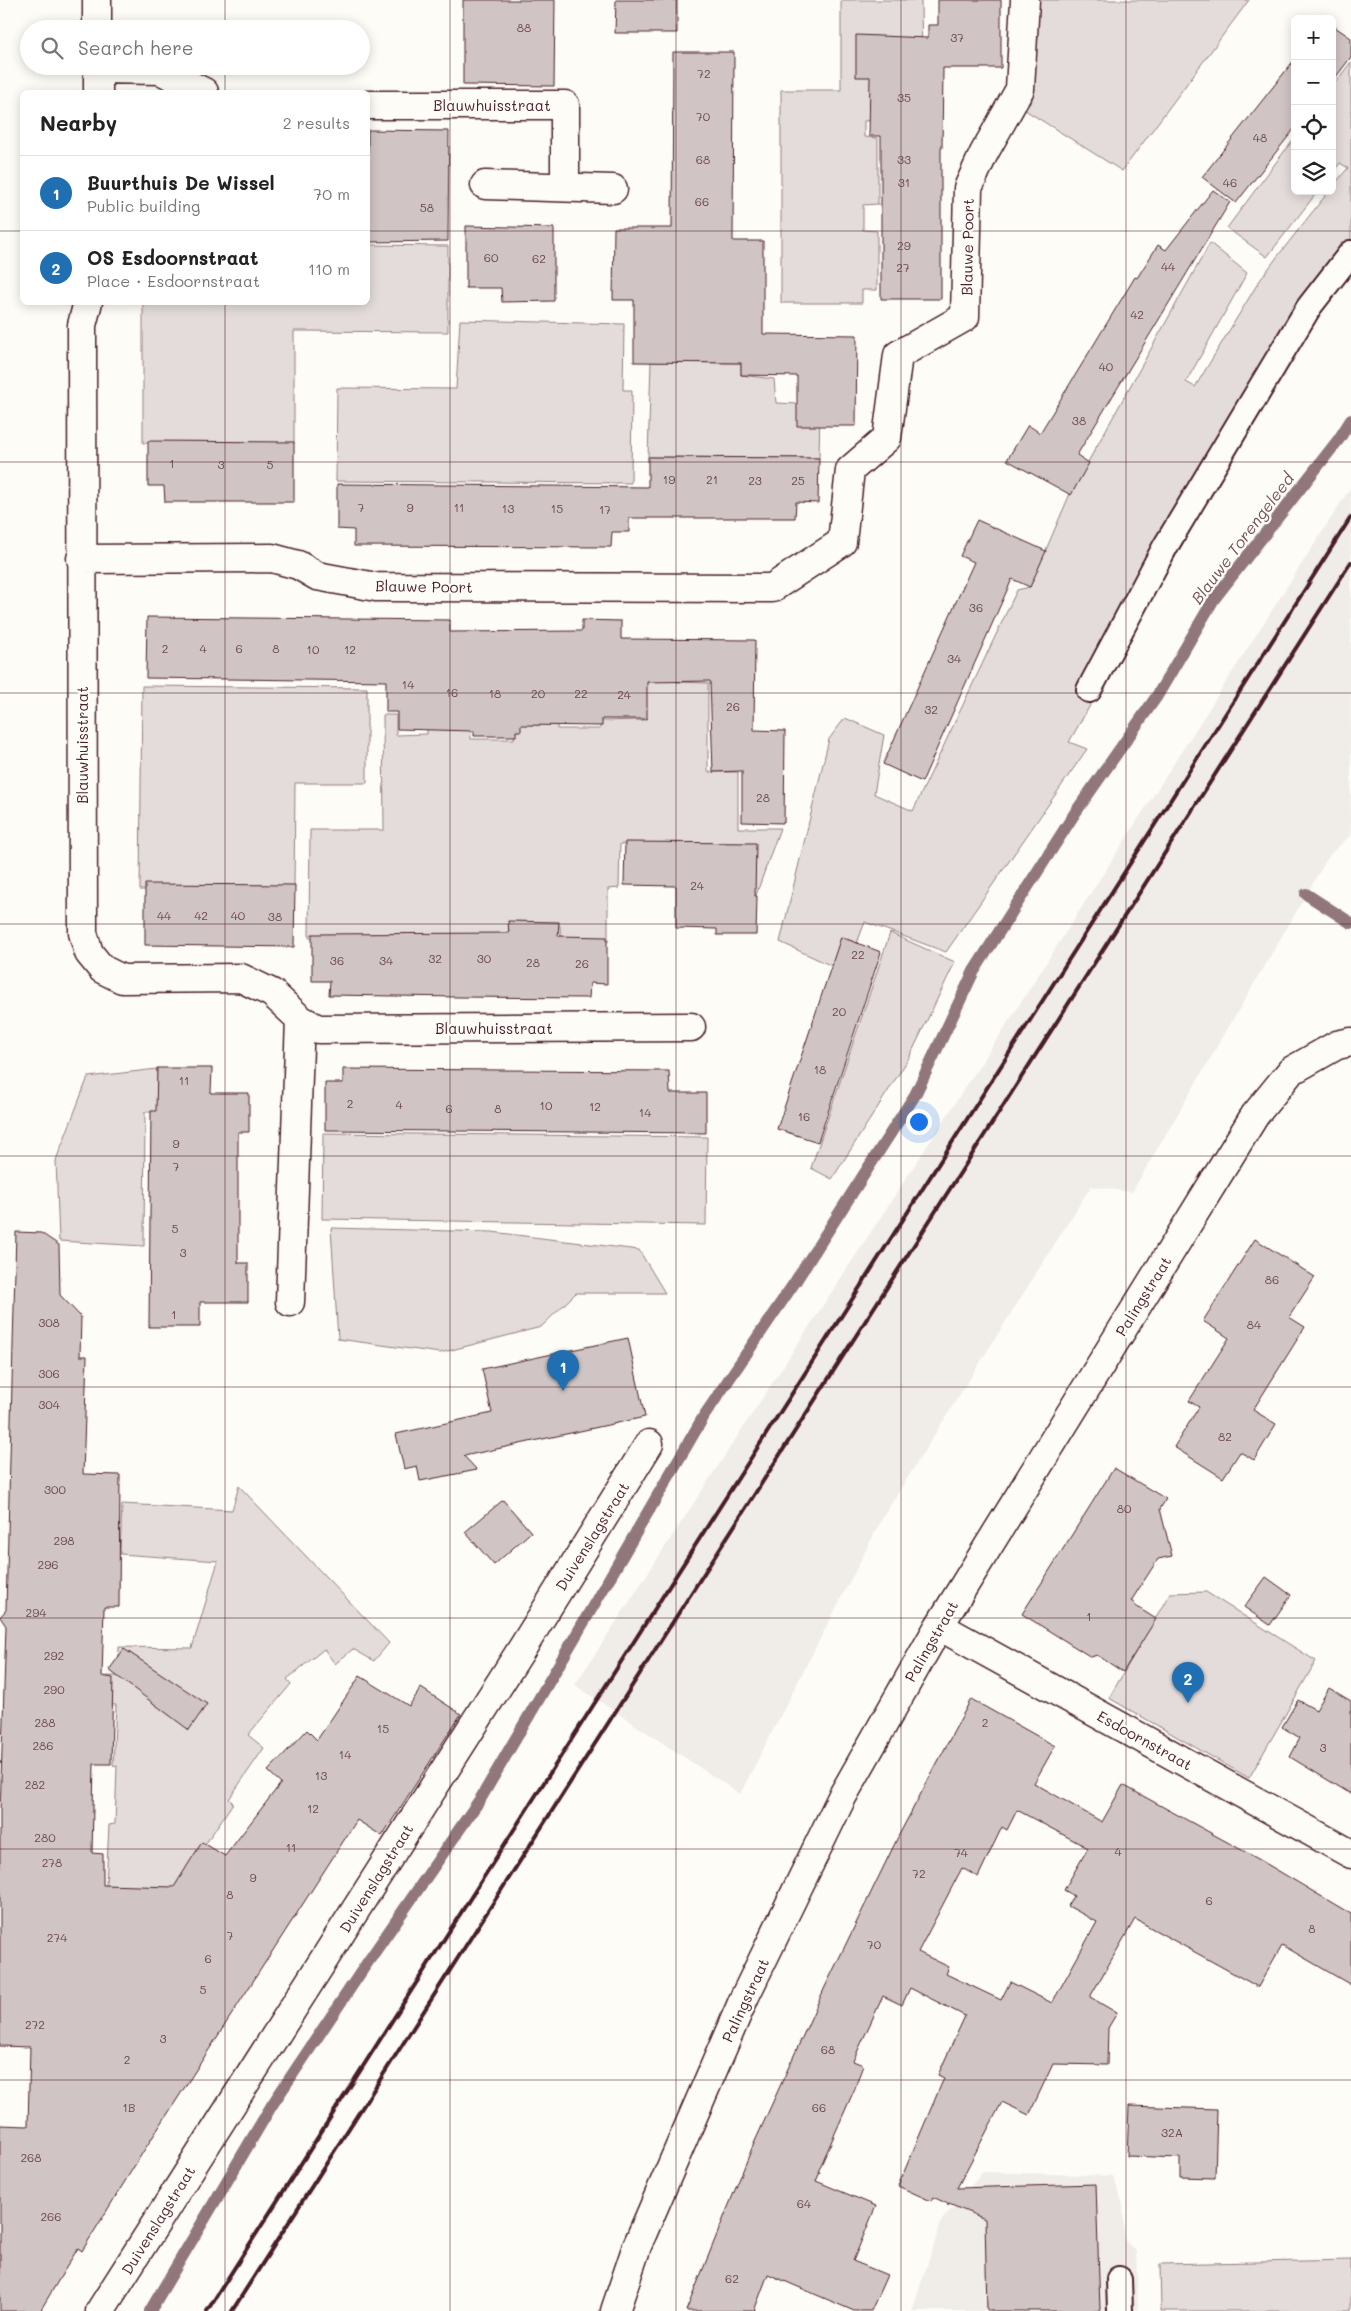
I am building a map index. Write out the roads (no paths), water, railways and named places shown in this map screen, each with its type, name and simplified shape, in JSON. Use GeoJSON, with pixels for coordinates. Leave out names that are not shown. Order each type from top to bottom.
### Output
{"type":"FeatureCollection","features":[{"type":"Feature","properties":{"kind":"street"},"geometry":{"type":"LineString","coordinates":[[97,0],[97,20]]}},
{"type":"Feature","properties":{"kind":"street","name":"Blauwe Poort"},"geometry":{"type":"LineString","coordinates":[[81,559],[272,558],[298,565],[318,576],[376,587],[772,588],[842,542],[850,470],[887,438],[898,355],[965,317],[968,188],[984,153],[1020,89],[1025,0]]}},
{"type":"Feature","properties":{"kind":"street"},"geometry":{"type":"LineString","coordinates":[[170,75],[200,90]]}},
{"type":"Feature","properties":{"kind":"street","name":"Blauwhuisstraat"},"geometry":{"type":"LineString","coordinates":[[370,105],[565,105],[565,186]]}},
{"type":"Feature","properties":{"kind":"street"},"geometry":{"type":"LineString","coordinates":[[485,185],[613,188]]}},
{"type":"Feature","properties":{"kind":"street","name":"Blauwhuisstraat"},"geometry":{"type":"LineString","coordinates":[[87,305],[82,325],[83,933],[89,953],[102,969],[122,979],[241,978],[272,992],[300,1019],[318,1029],[691,1027]]}},
{"type":"Feature","properties":{"kind":"street"},"geometry":{"type":"LineString","coordinates":[[290,1302],[300,1019]]}},
{"type":"Feature","properties":{"kind":"street","name":"Palingstraat"},"geometry":{"type":"LineString","coordinates":[[615,2311],[638,2246],[745,1996],[842,1797],[939,1626],[1255,1115],[1291,1071],[1337,1045],[1351,1042]]}},
{"type":"Feature","properties":{"kind":"street","name":"Duivenslagstraat"},"geometry":{"type":"LineString","coordinates":[[100,2311],[517,1656],[649,1444]]}},
{"type":"Feature","properties":{"kind":"street","name":"Esdoornstraat"},"geometry":{"type":"LineString","coordinates":[[939,1626],[1351,1854]]}},
{"type":"Feature","properties":{"kind":"lane"},"geometry":{"type":"LineString","coordinates":[[1089,690],[1170,538],[1309,307],[1351,253]]}},
{"type":"Feature","properties":{"kind":"lane"},"geometry":{"type":"LineString","coordinates":[[1119,2279],[1120,2311]]}},
{"type":"Feature","properties":{"kind":"waterway"},"geometry":{"type":"LineString","coordinates":[[150,2311],[272,2105],[481,1798],[704,1416],[795,1282],[915,1095],[974,971],[1075,813],[1157,696],[1214,599],[1339,439],[1351,420]]}},
{"type":"Feature","properties":{"kind":"waterway","name":"Blauwe Torengeleed"},"geometry":{"type":"LineString","coordinates":[[1306,894],[1351,923]]}},
{"type":"Feature","properties":{"kind":"railway"},"geometry":{"type":"LineString","coordinates":[[207,2311],[1351,517]]}},
{"type":"Feature","properties":{"kind":"railway"},"geometry":{"type":"LineString","coordinates":[[232,2311],[1351,562]]}},
{"type":"Feature","properties":{"kind":"place","name":"Buurthuis De Wissel"},"geometry":{"type":"Point","coordinates":[563,1391]}},
{"type":"Feature","properties":{"kind":"place","name":"OS Esdoornstraat"},"geometry":{"type":"Point","coordinates":[1188,1703]}}]}
